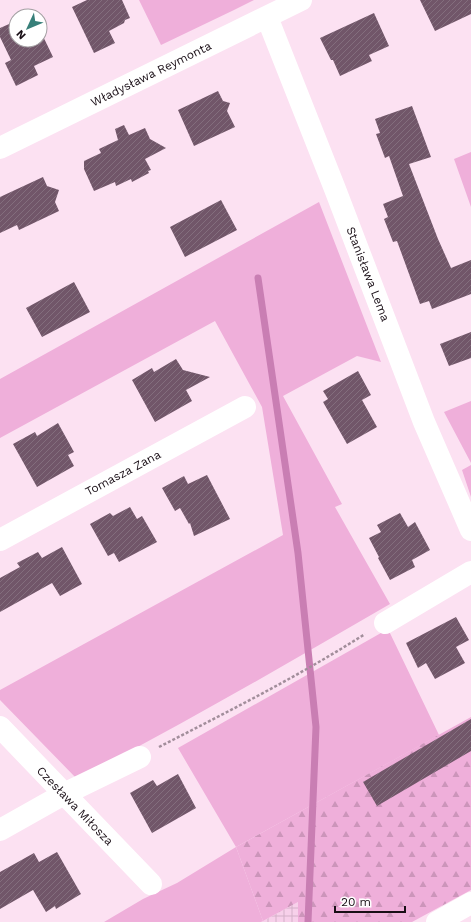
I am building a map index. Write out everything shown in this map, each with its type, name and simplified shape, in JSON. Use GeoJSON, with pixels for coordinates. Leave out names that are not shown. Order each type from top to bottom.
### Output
{"type":"FeatureCollection","features":[{"type":"Feature","properties":{"kind":"street","name":"Władysława Reymonta"},"geometry":{"type":"LineString","coordinates":[[0,148],[302,0]]}},
{"type":"Feature","properties":{"kind":"street","name":"Stanisława Lema"},"geometry":{"type":"LineString","coordinates":[[267,17],[424,422],[471,530]]}},
{"type":"Feature","properties":{"kind":"street","name":"Tomasza Zana"},"geometry":{"type":"LineString","coordinates":[[0,540],[245,407]]}},
{"type":"Feature","properties":{"kind":"street"},"geometry":{"type":"LineString","coordinates":[[385,623],[471,572]]}},
{"type":"Feature","properties":{"kind":"street","name":"Czesława Miłosza"},"geometry":{"type":"LineString","coordinates":[[0,727],[151,884]]}},
{"type":"Feature","properties":{"kind":"street"},"geometry":{"type":"LineString","coordinates":[[0,830],[64,794],[140,757]]}},
{"type":"Feature","properties":{"kind":"street"},"geometry":{"type":"LineString","coordinates":[[437,922],[471,903]]}},
{"type":"Feature","properties":{"kind":"path"},"geometry":{"type":"LineString","coordinates":[[140,757],[294,677],[385,623]]}},
{"type":"Feature","properties":{"kind":"shaded area"},"geometry":{"type":"Polygon","coordinates":[[[298,902],[298,922],[261,922],[263,921],[298,902]]]}},
{"type":"Feature","properties":{"kind":"green space"},"geometry":{"type":"Polygon","coordinates":[[[139,0],[254,0],[161,45],[139,0]]]}},
{"type":"Feature","properties":{"kind":"green space"},"geometry":{"type":"Polygon","coordinates":[[[471,152],[471,207],[454,159],[471,152]]]}},
{"type":"Feature","properties":{"kind":"green space"},"geometry":{"type":"Polygon","coordinates":[[[319,202],[381,362],[357,356],[283,396],[342,504],[335,507],[390,604],[274,671],[77,779],[0,700],[0,690],[283,535],[262,407],[215,321],[0,438],[0,379],[319,202]]]}},
{"type":"Feature","properties":{"kind":"green space"},"geometry":{"type":"Polygon","coordinates":[[[471,401],[471,463],[444,412],[471,401]]]}},
{"type":"Feature","properties":{"kind":"green space"},"geometry":{"type":"Polygon","coordinates":[[[471,465],[471,497],[462,470],[471,465]]]}},
{"type":"Feature","properties":{"kind":"green space"},"geometry":{"type":"Polygon","coordinates":[[[388,629],[439,735],[236,847],[178,748],[388,629]]]}},
{"type":"Feature","properties":{"kind":"green space"},"geometry":{"type":"Polygon","coordinates":[[[471,717],[471,890],[412,922],[298,922],[298,902],[263,921],[236,847],[471,717]]]}},
{"type":"Feature","properties":{"kind":"green space"},"geometry":{"type":"Polygon","coordinates":[[[236,847],[263,921],[104,922],[143,899],[177,883],[236,847]]]}},
{"type":"Feature","properties":{"kind":"building"},"geometry":{"type":"Polygon","coordinates":[[[87,0],[122,0],[130,18],[109,31],[115,43],[94,53],[72,7],[87,0]]]}},
{"type":"Feature","properties":{"kind":"building"},"geometry":{"type":"Polygon","coordinates":[[[420,0],[471,0],[471,14],[435,31],[420,0]]]}},
{"type":"Feature","properties":{"kind":"building"},"geometry":{"type":"Polygon","coordinates":[[[374,13],[389,46],[369,55],[372,61],[340,76],[333,60],[331,60],[320,38],[374,13]]]}},
{"type":"Feature","properties":{"kind":"building"},"geometry":{"type":"Polygon","coordinates":[[[8,24],[8,48],[48,48],[48,47],[53,57],[34,66],[38,75],[16,86],[5,63],[11,60],[0,37],[0,28],[8,24]]]}},
{"type":"Feature","properties":{"kind":"building"},"geometry":{"type":"Polygon","coordinates":[[[218,91],[223,101],[230,103],[227,111],[235,127],[194,146],[178,110],[218,91]]]}},
{"type":"Feature","properties":{"kind":"building"},"geometry":{"type":"Polygon","coordinates":[[[412,106],[431,157],[409,164],[451,268],[471,260],[471,294],[432,309],[429,301],[420,304],[397,241],[393,242],[384,219],[388,217],[383,204],[403,196],[389,156],[385,158],[376,134],[380,133],[375,119],[412,106]]]}},
{"type":"Feature","properties":{"kind":"building"},"geometry":{"type":"Polygon","coordinates":[[[124,125],[129,135],[145,128],[150,139],[166,148],[145,159],[151,170],[148,171],[149,173],[132,182],[131,179],[116,186],[115,182],[94,191],[84,169],[84,161],[101,153],[99,149],[118,140],[115,129],[124,125]]]}},
{"type":"Feature","properties":{"kind":"building"},"geometry":{"type":"Polygon","coordinates":[[[43,177],[47,186],[59,190],[55,202],[59,211],[19,230],[17,225],[0,233],[0,197],[43,177]]]}},
{"type":"Feature","properties":{"kind":"building"},"geometry":{"type":"Polygon","coordinates":[[[221,200],[237,230],[185,257],[170,227],[221,200]]]}},
{"type":"Feature","properties":{"kind":"building"},"geometry":{"type":"Polygon","coordinates":[[[74,282],[90,312],[42,337],[26,308],[74,282]]]}},
{"type":"Feature","properties":{"kind":"building"},"geometry":{"type":"Polygon","coordinates":[[[471,332],[471,358],[449,366],[440,344],[471,332]]]}},
{"type":"Feature","properties":{"kind":"building"},"geometry":{"type":"Polygon","coordinates":[[[176,359],[183,370],[210,377],[186,390],[192,401],[155,422],[132,380],[152,368],[154,372],[176,359]]]}},
{"type":"Feature","properties":{"kind":"building"},"geometry":{"type":"Polygon","coordinates":[[[358,371],[371,395],[362,400],[377,427],[347,444],[323,402],[328,399],[323,391],[358,371]]]}},
{"type":"Feature","properties":{"kind":"building"},"geometry":{"type":"Polygon","coordinates":[[[58,423],[74,452],[68,455],[74,466],[37,487],[13,444],[35,432],[37,436],[58,423]]]}},
{"type":"Feature","properties":{"kind":"building"},"geometry":{"type":"Polygon","coordinates":[[[207,475],[230,519],[194,536],[190,523],[189,524],[180,508],[175,511],[162,488],[184,476],[188,484],[207,475]]]}},
{"type":"Feature","properties":{"kind":"building"},"geometry":{"type":"Polygon","coordinates":[[[130,507],[137,519],[142,516],[157,542],[119,562],[114,553],[108,556],[90,524],[110,513],[113,516],[130,507]]]}},
{"type":"Feature","properties":{"kind":"building"},"geometry":{"type":"Polygon","coordinates":[[[400,513],[408,527],[415,522],[430,550],[412,560],[415,567],[390,580],[369,538],[381,532],[377,525],[400,513]]]}},
{"type":"Feature","properties":{"kind":"building"},"geometry":{"type":"Polygon","coordinates":[[[62,547],[82,584],[60,596],[52,583],[0,612],[0,578],[20,567],[17,563],[38,552],[42,558],[62,547]]]}},
{"type":"Feature","properties":{"kind":"building"},"geometry":{"type":"Polygon","coordinates":[[[456,617],[469,640],[456,647],[465,663],[435,679],[426,663],[418,668],[406,643],[456,617]]]}},
{"type":"Feature","properties":{"kind":"building"},"geometry":{"type":"Polygon","coordinates":[[[471,719],[471,751],[377,806],[363,782],[471,719]]]}},
{"type":"Feature","properties":{"kind":"building"},"geometry":{"type":"Polygon","coordinates":[[[178,774],[196,808],[152,833],[130,793],[153,780],[157,786],[178,774]]]}},
{"type":"Feature","properties":{"kind":"building"},"geometry":{"type":"Polygon","coordinates":[[[57,852],[81,894],[56,909],[55,906],[46,912],[33,890],[0,909],[0,872],[34,853],[39,862],[57,852]]]}},
{"type":"Feature","properties":{"kind":"waterway"},"geometry":{"type":"LineString","coordinates":[[258,278],[298,553],[316,727],[308,922]]}}]}
